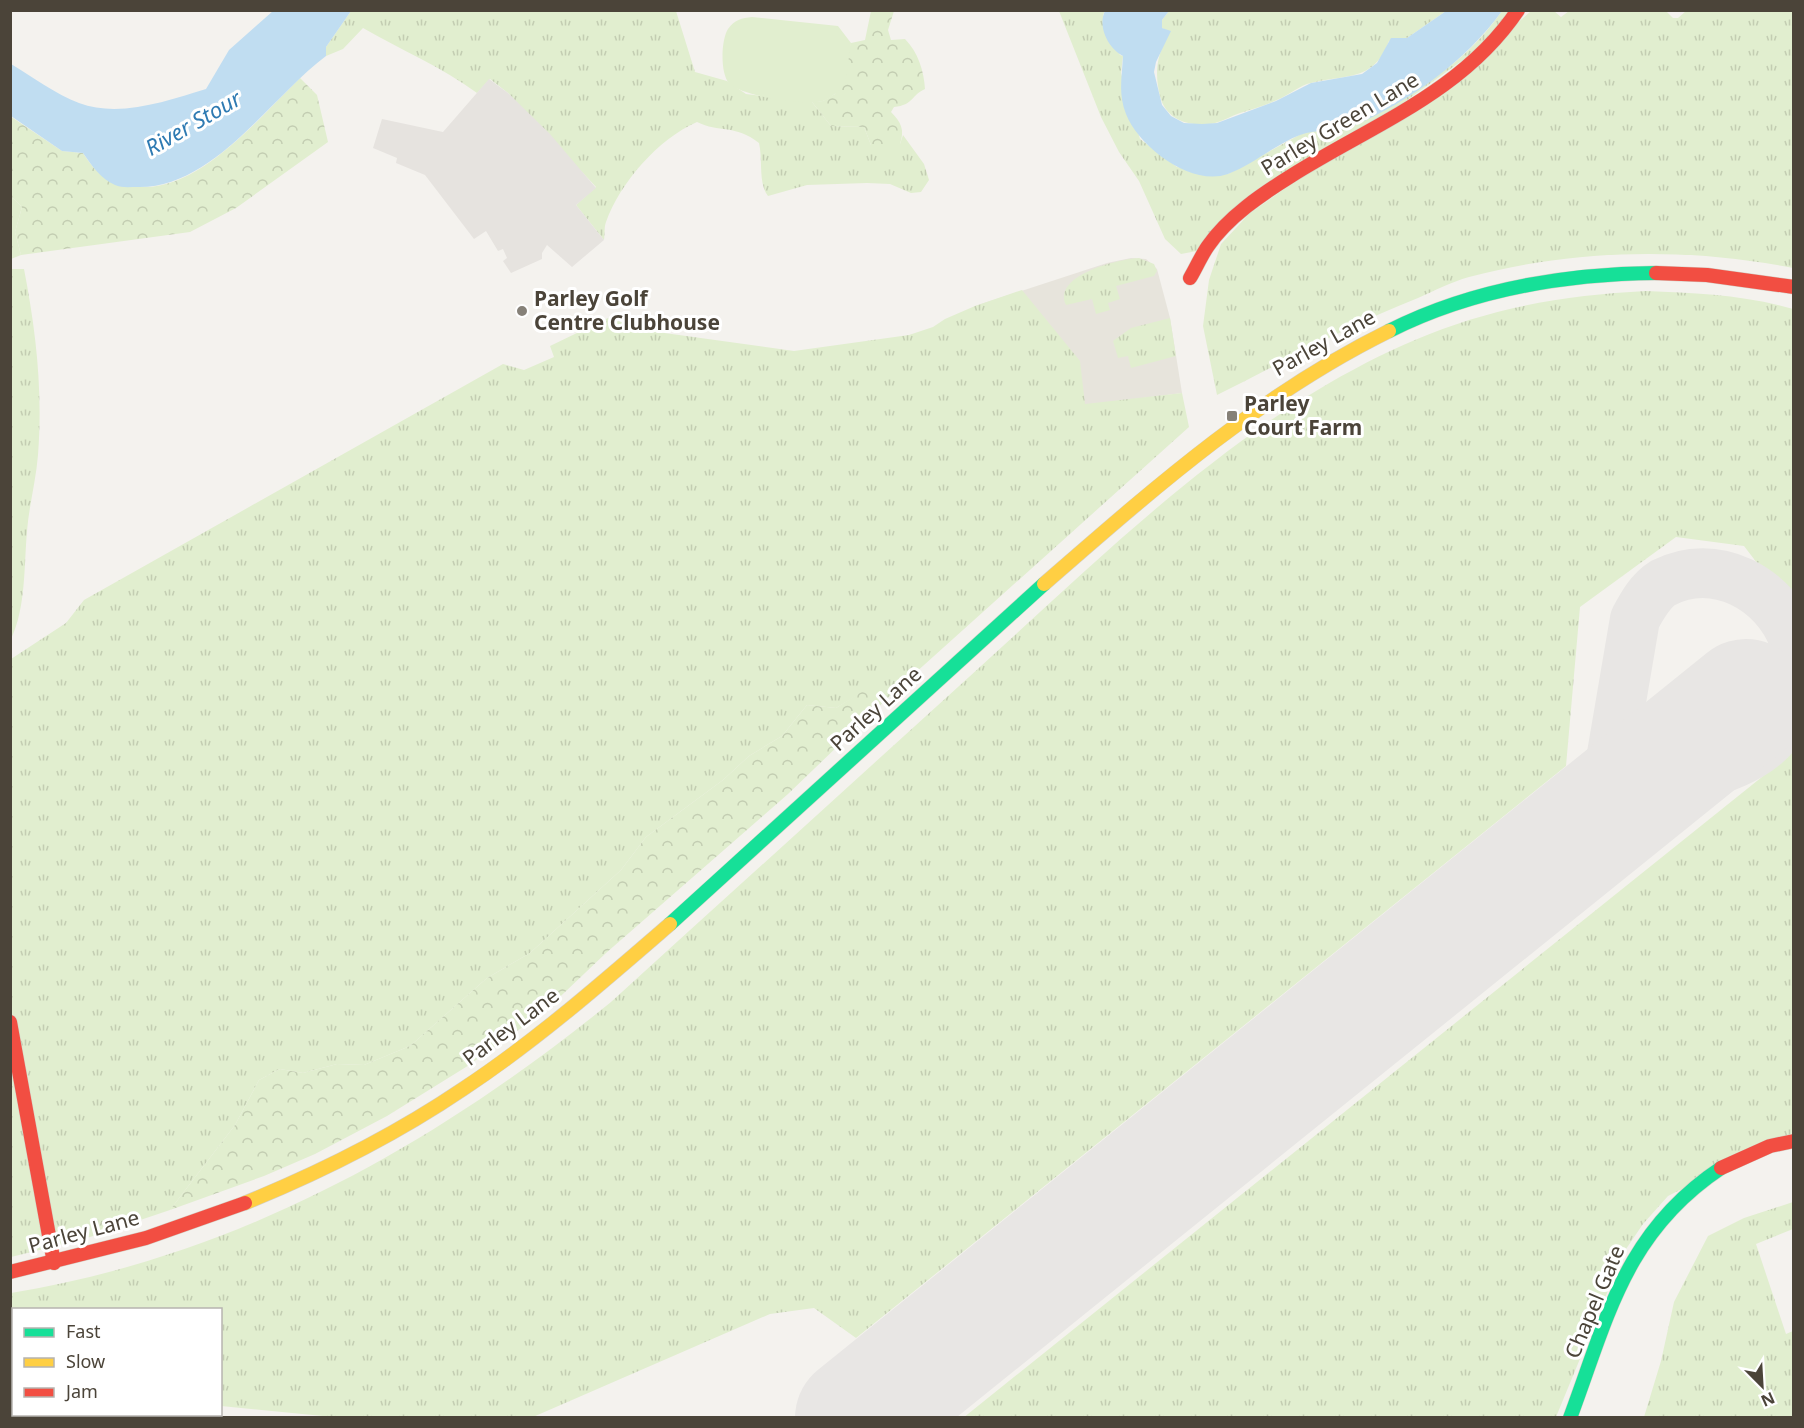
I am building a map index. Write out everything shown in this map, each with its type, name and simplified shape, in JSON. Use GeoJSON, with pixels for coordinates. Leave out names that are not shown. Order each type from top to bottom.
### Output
{"type":"FeatureCollection","features":[{"type":"Feature","properties":{"kind":"main road","name":"Parley Green Lane"},"geometry":{"type":"LineString","coordinates":[[1190,278],[1194,264],[1232,217],[1292,176],[1426,98],[1472,66],[1508,27],[1518,10]]}},
{"type":"Feature","properties":{"kind":"main road","name":"Parley Lane"},"geometry":{"type":"LineString","coordinates":[[10,1272],[131,1243],[289,1186],[419,1118],[518,1051],[608,978],[1047,581],[1206,445],[1266,400],[1329,360],[1390,330],[1453,304],[1518,286],[1571,277],[1698,273],[1794,287]]}},
{"type":"Feature","properties":{"kind":"main road"},"geometry":{"type":"LineString","coordinates":[[10,1022],[54,1263]]}},
{"type":"Feature","properties":{"kind":"main road","name":"Chapel Gate"},"geometry":{"type":"LineString","coordinates":[[1570,1418],[1633,1260],[1665,1215],[1713,1174],[1746,1156],[1794,1141]]}},
{"type":"Feature","properties":{"kind":"shaded area"},"geometry":{"type":"Polygon","coordinates":[[[489,79],[508,93],[550,134],[596,188],[576,205],[604,240],[572,267],[547,245],[542,253],[542,259],[511,273],[503,261],[507,258],[503,249],[498,251],[486,231],[474,239],[425,175],[396,163],[397,158],[373,148],[382,119],[443,132],[489,79]]]}},
{"type":"Feature","properties":{"kind":"shaded area"},"geometry":{"type":"Polygon","coordinates":[[[1131,258],[1146,259],[1157,269],[1170,318],[1182,393],[1096,404],[1007,410],[975,306],[1107,263],[1131,258]]]}},
{"type":"Feature","properties":{"kind":"green space"},"geometry":{"type":"Polygon","coordinates":[[[351,11],[676,11],[695,72],[727,81],[746,94],[812,102],[831,126],[864,127],[871,145],[900,144],[903,135],[924,164],[929,180],[921,192],[911,193],[890,184],[867,183],[807,185],[768,196],[763,185],[759,143],[742,133],[697,122],[668,139],[642,164],[612,207],[605,224],[604,240],[576,205],[596,187],[508,93],[490,79],[477,93],[436,67],[363,28],[343,49],[326,56],[326,47],[351,11]]]}},
{"type":"Feature","properties":{"kind":"green space"},"geometry":{"type":"Polygon","coordinates":[[[871,11],[894,11],[888,30],[891,40],[905,39],[913,50],[922,69],[925,89],[909,102],[894,107],[891,112],[901,127],[900,144],[883,150],[871,145],[864,127],[831,126],[812,102],[823,101],[835,94],[851,43],[865,40],[871,11]]]}},
{"type":"Feature","properties":{"kind":"green space"},"geometry":{"type":"Polygon","coordinates":[[[1059,11],[1105,11],[1103,15],[1120,55],[1123,56],[1121,73],[1140,139],[1177,167],[1228,174],[1301,134],[1320,129],[1333,130],[1405,96],[1447,69],[1485,33],[1502,11],[1512,11],[1488,42],[1197,251],[1181,254],[1165,239],[1139,181],[1119,152],[1101,117],[1059,11]]]}},
{"type":"Feature","properties":{"kind":"green space"},"geometry":{"type":"Polygon","coordinates":[[[1169,11],[1446,11],[1407,38],[1389,41],[1383,54],[1367,70],[1347,77],[1307,84],[1265,105],[1215,123],[1198,124],[1181,121],[1174,117],[1163,105],[1160,96],[1157,79],[1158,63],[1170,32],[1162,28],[1162,20],[1169,11]]]}},
{"type":"Feature","properties":{"kind":"green space"},"geometry":{"type":"Polygon","coordinates":[[[1531,11],[1554,11],[1561,17],[1569,11],[1666,11],[1673,18],[1678,18],[1686,11],[1793,11],[1793,268],[1712,257],[1630,254],[1590,256],[1509,268],[1449,284],[1341,332],[1217,395],[1203,326],[1209,280],[1221,244],[1249,214],[1515,25],[1531,11]]]}},
{"type":"Feature","properties":{"kind":"green space"},"geometry":{"type":"Polygon","coordinates":[[[752,17],[838,26],[851,43],[845,84],[838,92],[823,101],[803,102],[759,96],[736,88],[729,83],[724,72],[722,56],[726,34],[733,23],[752,17]]]}},
{"type":"Feature","properties":{"kind":"green space"},"geometry":{"type":"Polygon","coordinates":[[[300,78],[317,95],[328,142],[236,208],[190,232],[21,255],[15,232],[22,207],[11,196],[10,116],[62,151],[83,153],[95,169],[103,174],[144,187],[166,184],[187,176],[209,163],[249,129],[300,78]]]}},
{"type":"Feature","properties":{"kind":"green space"},"geometry":{"type":"Polygon","coordinates":[[[11,196],[22,207],[15,232],[21,255],[11,259],[11,196]]]}},
{"type":"Feature","properties":{"kind":"green space"},"geometry":{"type":"Polygon","coordinates":[[[1139,258],[1154,264],[1157,271],[1154,276],[1116,286],[1120,299],[1108,303],[1110,310],[1096,314],[1092,299],[1066,305],[1064,294],[1069,285],[1078,277],[1103,265],[1139,258]]]}},
{"type":"Feature","properties":{"kind":"green space"},"geometry":{"type":"Polygon","coordinates":[[[10,269],[24,269],[35,338],[40,408],[38,455],[28,522],[24,586],[16,627],[11,639],[10,269]]]}},
{"type":"Feature","properties":{"kind":"green space"},"geometry":{"type":"Polygon","coordinates":[[[1022,290],[1080,361],[1085,404],[1182,393],[1189,427],[894,692],[869,688],[836,708],[807,705],[782,736],[749,756],[723,780],[646,837],[621,870],[530,953],[487,978],[410,1046],[364,1065],[337,1064],[303,1073],[280,1069],[259,1080],[235,1125],[170,1210],[84,1239],[11,1257],[11,659],[66,623],[84,600],[503,364],[524,370],[554,357],[550,346],[608,318],[650,331],[794,351],[909,335],[933,327],[975,306],[1022,290]]]}},
{"type":"Feature","properties":{"kind":"green space"},"geometry":{"type":"Polygon","coordinates":[[[1646,291],[1702,294],[1739,298],[1793,309],[1793,610],[1744,546],[1676,537],[1580,607],[1566,766],[856,1338],[814,1308],[770,1314],[533,1417],[343,1418],[222,1406],[222,1308],[12,1308],[11,1396],[11,1293],[95,1276],[176,1252],[254,1222],[330,1187],[404,1147],[475,1103],[544,1054],[611,1002],[1082,573],[1201,472],[1264,425],[1329,383],[1398,348],[1469,320],[1513,308],[1601,294],[1646,291]]]}},
{"type":"Feature","properties":{"kind":"green space"},"geometry":{"type":"Polygon","coordinates":[[[1170,318],[1176,356],[1131,368],[1128,356],[1118,358],[1113,341],[1131,328],[1170,318]]]}},
{"type":"Feature","properties":{"kind":"green space"},"geometry":{"type":"Polygon","coordinates":[[[869,687],[894,692],[788,794],[606,953],[544,1012],[466,1067],[387,1116],[315,1154],[264,1176],[170,1210],[235,1125],[259,1080],[280,1069],[303,1073],[337,1064],[364,1065],[410,1046],[487,978],[530,953],[621,870],[646,837],[723,780],[749,756],[782,736],[807,705],[836,708],[869,687]]]}},
{"type":"Feature","properties":{"kind":"green space"},"geometry":{"type":"Polygon","coordinates":[[[1793,752],[1793,1133],[1668,1196],[1643,1224],[1624,1252],[1556,1417],[963,1418],[1793,752]]]}},
{"type":"Feature","properties":{"kind":"green space"},"geometry":{"type":"Polygon","coordinates":[[[1793,1202],[1793,1229],[1756,1244],[1786,1334],[1793,1331],[1793,1417],[1644,1417],[1661,1361],[1674,1302],[1708,1236],[1744,1218],[1793,1202]]]}},
{"type":"Feature","properties":{"kind":"water","name":"River Stour"},"geometry":{"type":"Polygon","coordinates":[[[273,11],[351,11],[326,47],[326,56],[239,138],[215,158],[191,173],[165,184],[137,187],[117,186],[101,175],[83,153],[62,151],[11,116],[11,64],[79,103],[110,109],[143,106],[206,89],[229,50],[273,11]]]}},
{"type":"Feature","properties":{"kind":"water"},"geometry":{"type":"Polygon","coordinates":[[[1105,11],[1169,11],[1162,20],[1162,28],[1171,31],[1156,62],[1154,72],[1162,105],[1171,116],[1184,123],[1202,124],[1217,123],[1276,101],[1311,83],[1362,74],[1377,63],[1391,38],[1407,38],[1446,11],[1502,11],[1488,29],[1454,63],[1395,105],[1347,128],[1300,135],[1237,170],[1214,177],[1198,175],[1168,161],[1154,151],[1133,127],[1122,99],[1123,56],[1109,43],[1103,30],[1105,11]]]}},
{"type":"Feature","properties":{"kind":"taxiway"},"geometry":{"type":"LineString","coordinates":[[1584,829],[1598,812],[1605,795],[1635,619],[1658,586],[1683,576],[1703,573],[1722,575],[1741,582],[1758,592],[1773,605],[1794,640]]}},
{"type":"Feature","properties":{"kind":"taxiway"},"geometry":{"type":"LineString","coordinates":[[1605,813],[1648,791],[1717,770],[1754,753],[1783,725],[1794,704]]}},
{"type":"Feature","properties":{"kind":"taxiway"},"geometry":{"type":"LineString","coordinates":[[48,1418],[67,1418]]}},
{"type":"Feature","properties":{"kind":"runway"},"geometry":{"type":"LineString","coordinates":[[857,1418],[1746,701]]}},
{"type":"Feature","properties":{"kind":"traffic: fast"},"geometry":{"type":"LineString","coordinates":[[1389,331],[1421,316],[1486,294],[1553,281],[1656,273]]}},
{"type":"Feature","properties":{"kind":"traffic: fast"},"geometry":{"type":"LineString","coordinates":[[670,924],[1044,584]]}},
{"type":"Feature","properties":{"kind":"traffic: fast"},"geometry":{"type":"LineString","coordinates":[[1570,1418],[1609,1311],[1641,1248],[1662,1220],[1689,1193],[1721,1168]]}},
{"type":"Feature","properties":{"kind":"traffic: slow"},"geometry":{"type":"LineString","coordinates":[[1044,584],[1166,480],[1251,414],[1341,356],[1389,331]]}},
{"type":"Feature","properties":{"kind":"traffic: slow"},"geometry":{"type":"LineString","coordinates":[[245,1203],[357,1152],[411,1122],[463,1089],[543,1031],[670,924]]}},
{"type":"Feature","properties":{"kind":"traffic: jam"},"geometry":{"type":"LineString","coordinates":[[1190,278],[1216,235],[1246,207],[1291,176],[1384,123],[1443,85],[1496,39],[1518,10]]}},
{"type":"Feature","properties":{"kind":"traffic: jam"},"geometry":{"type":"LineString","coordinates":[[1656,273],[1707,275],[1794,287]]}},
{"type":"Feature","properties":{"kind":"traffic: jam"},"geometry":{"type":"LineString","coordinates":[[10,1022],[54,1263]]}},
{"type":"Feature","properties":{"kind":"traffic: jam"},"geometry":{"type":"LineString","coordinates":[[1721,1168],[1770,1146],[1794,1141]]}},
{"type":"Feature","properties":{"kind":"traffic: jam"},"geometry":{"type":"LineString","coordinates":[[10,1272],[146,1238],[245,1203]]}},
{"type":"Feature","properties":{"kind":"place","name":"Parley Golf Centre Clubhouse"},"geometry":{"type":"Point","coordinates":[522,311]}},
{"type":"Feature","properties":{"kind":"place","name":"Parley Court Farm"},"geometry":{"type":"Point","coordinates":[1232,416]}}]}
